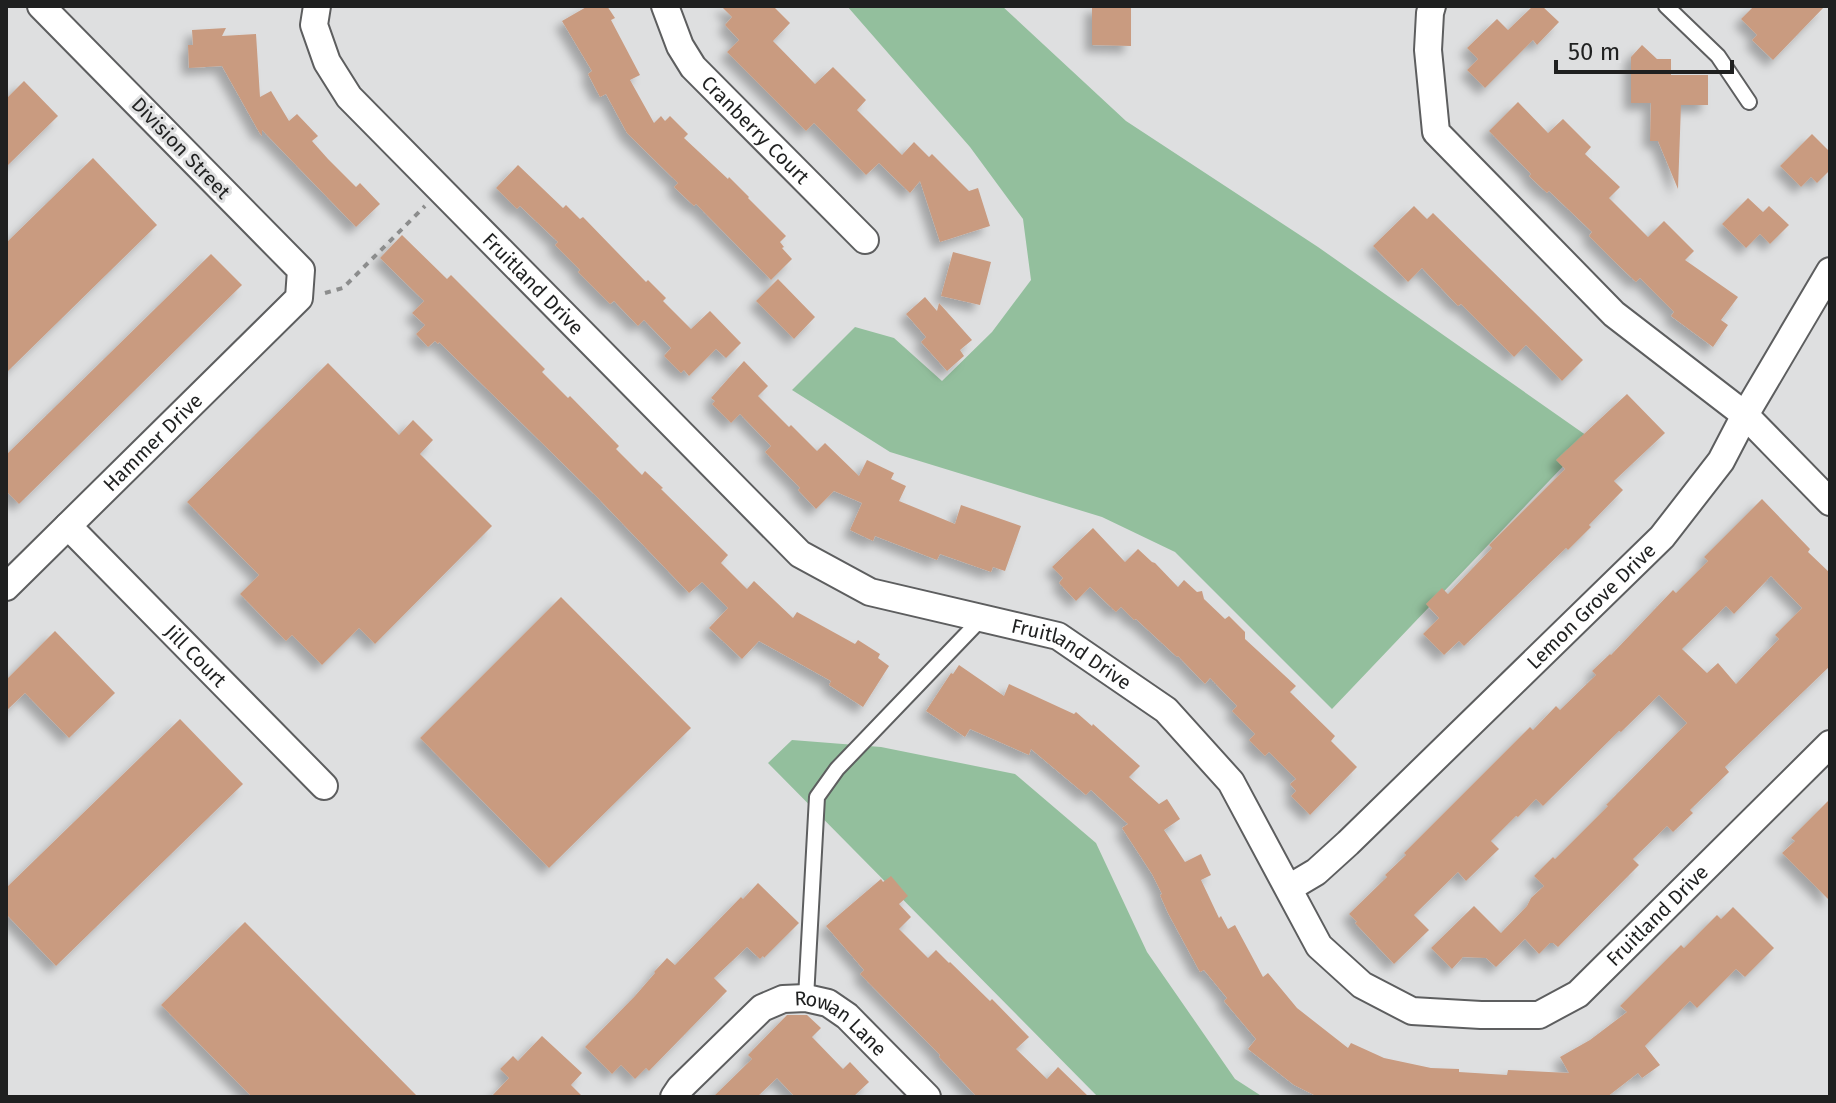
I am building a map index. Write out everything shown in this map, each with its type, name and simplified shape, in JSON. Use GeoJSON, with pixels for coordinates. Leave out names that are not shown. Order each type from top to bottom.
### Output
{"type":"FeatureCollection","features":[{"type":"Feature","properties":{"kind":"street","name":"Division Street"},"geometry":{"type":"LineString","coordinates":[[41,6],[301,270],[299,298]]}},
{"type":"Feature","properties":{"kind":"street","name":"Fruitland Drive"},"geometry":{"type":"LineString","coordinates":[[317,6],[314,25],[327,62],[349,97],[800,554],[870,592],[1058,636],[1166,710],[1231,782],[1319,946],[1362,985],[1412,1011],[1539,1015],[1578,994],[1830,744]]}},
{"type":"Feature","properties":{"kind":"street","name":"Cranberry Court"},"geometry":{"type":"LineString","coordinates":[[665,6],[680,46],[693,67],[865,240]]}},
{"type":"Feature","properties":{"kind":"street"},"geometry":{"type":"LineString","coordinates":[[1432,6],[1428,50],[1436,132],[1614,314],[1745,415],[1830,502]]}},
{"type":"Feature","properties":{"kind":"street","name":"Lemon Grove Drive"},"geometry":{"type":"LineString","coordinates":[[1289,888],[1316,872],[1348,843],[1662,537],[1721,461],[1830,271]]}},
{"type":"Feature","properties":{"kind":"street","name":"Hammer Drive"},"geometry":{"type":"LineString","coordinates":[[6,587],[299,298]]}},
{"type":"Feature","properties":{"kind":"street","name":"Jill Court"},"geometry":{"type":"LineString","coordinates":[[68,526],[324,786]]}},
{"type":"Feature","properties":{"kind":"street","name":"Rowan Lane"},"geometry":{"type":"LineString","coordinates":[[674,1097],[762,1008],[783,999],[806,998],[828,1003],[847,1016],[927,1097]]}},
{"type":"Feature","properties":{"kind":"lane"},"geometry":{"type":"LineString","coordinates":[[1666,6],[1718,56],[1749,102]]}},
{"type":"Feature","properties":{"kind":"lane"},"geometry":{"type":"LineString","coordinates":[[806,998],[817,797],[837,769],[982,618]]}},
{"type":"Feature","properties":{"kind":"path"},"geometry":{"type":"LineString","coordinates":[[299,298],[343,288],[441,190]]}},
{"type":"Feature","properties":{"kind":"green space"},"geometry":{"type":"Polygon","coordinates":[[[847,6],[1002,6],[1126,121],[1318,247],[1590,438],[1332,709],[1175,552],[1102,517],[890,452],[792,390],[855,327],[894,338],[942,381],[992,332],[1031,280],[1023,219],[970,147],[847,6]]]}},
{"type":"Feature","properties":{"kind":"green space"},"geometry":{"type":"Polygon","coordinates":[[[792,740],[881,747],[1015,774],[1096,843],[1147,952],[1235,1079],[1263,1097],[1098,1097],[768,763],[792,740]]]}},
{"type":"Feature","properties":{"kind":"building"},"geometry":{"type":"Polygon","coordinates":[[[588,6],[607,6],[615,18],[611,20],[640,75],[630,80],[654,123],[661,116],[665,121],[670,116],[688,134],[684,138],[729,177],[786,236],[780,242],[792,259],[771,280],[696,204],[694,206],[674,187],[678,183],[627,133],[606,94],[600,97],[588,74],[592,71],[562,21],[588,6]]]}},
{"type":"Feature","properties":{"kind":"building"},"geometry":{"type":"Polygon","coordinates":[[[721,6],[773,6],[790,23],[773,41],[815,84],[833,67],[866,100],[857,110],[902,155],[914,142],[929,157],[932,154],[969,191],[978,188],[990,226],[940,242],[920,181],[910,193],[879,163],[866,175],[814,123],[806,131],[727,52],[739,40],[725,25],[732,17],[721,6]]]}},
{"type":"Feature","properties":{"kind":"building"},"geometry":{"type":"Polygon","coordinates":[[[1092,6],[1131,6],[1131,46],[1092,45],[1092,6]]]}},
{"type":"Feature","properties":{"kind":"building"},"geometry":{"type":"Polygon","coordinates":[[[1533,6],[1542,6],[1559,22],[1537,45],[1533,40],[1485,88],[1467,70],[1478,59],[1467,48],[1497,19],[1508,30],[1533,6]]]}},
{"type":"Feature","properties":{"kind":"building"},"geometry":{"type":"Polygon","coordinates":[[[1754,6],[1825,6],[1773,60],[1752,40],[1757,35],[1741,19],[1754,6]]]}},
{"type":"Feature","properties":{"kind":"building"},"geometry":{"type":"Polygon","coordinates":[[[226,28],[222,36],[256,34],[260,97],[271,91],[289,121],[297,114],[318,136],[312,141],[328,159],[356,187],[360,183],[380,204],[356,227],[262,130],[262,136],[222,66],[189,68],[188,45],[193,45],[192,30],[226,28]]]}},
{"type":"Feature","properties":{"kind":"building"},"geometry":{"type":"Polygon","coordinates":[[[1642,45],[1657,59],[1671,59],[1671,75],[1708,75],[1708,105],[1681,105],[1678,189],[1658,141],[1650,141],[1651,103],[1631,103],[1631,57],[1642,45]]]}},
{"type":"Feature","properties":{"kind":"building"},"geometry":{"type":"Polygon","coordinates":[[[24,81],[58,116],[6,167],[6,99],[24,81]]]}},
{"type":"Feature","properties":{"kind":"building"},"geometry":{"type":"Polygon","coordinates":[[[1518,102],[1548,133],[1563,119],[1591,147],[1585,154],[1620,187],[1609,198],[1648,237],[1664,221],[1694,251],[1685,260],[1738,297],[1721,320],[1728,325],[1713,347],[1671,316],[1674,312],[1640,278],[1636,282],[1614,261],[1589,236],[1592,232],[1529,176],[1531,174],[1489,131],[1518,102]]]}},
{"type":"Feature","properties":{"kind":"building"},"geometry":{"type":"Polygon","coordinates":[[[1812,134],[1830,152],[1830,170],[1817,183],[1811,177],[1801,187],[1780,166],[1812,134]]]}},
{"type":"Feature","properties":{"kind":"building"},"geometry":{"type":"Polygon","coordinates":[[[93,158],[157,225],[6,373],[6,243],[93,158]]]}},
{"type":"Feature","properties":{"kind":"building"},"geometry":{"type":"Polygon","coordinates":[[[518,165],[563,208],[566,205],[580,219],[583,217],[646,282],[648,280],[666,298],[663,301],[691,329],[710,311],[741,343],[726,358],[716,349],[689,376],[684,370],[681,373],[664,356],[671,348],[644,320],[638,326],[614,301],[610,304],[555,245],[558,242],[496,188],[518,165]]]}},
{"type":"Feature","properties":{"kind":"building"},"geometry":{"type":"Polygon","coordinates":[[[1748,198],[1763,212],[1769,206],[1789,225],[1770,244],[1760,234],[1746,248],[1722,224],[1748,198]]]}},
{"type":"Feature","properties":{"kind":"building"},"geometry":{"type":"Polygon","coordinates":[[[1414,206],[1427,219],[1433,213],[1583,360],[1562,381],[1526,345],[1514,357],[1422,268],[1408,282],[1373,246],[1414,206]]]}},
{"type":"Feature","properties":{"kind":"building"},"geometry":{"type":"Polygon","coordinates":[[[402,235],[447,279],[451,275],[545,369],[542,372],[619,446],[616,449],[642,475],[645,471],[663,488],[728,555],[721,563],[747,589],[754,581],[793,618],[797,612],[855,644],[858,640],[880,654],[878,658],[889,666],[863,707],[829,685],[831,681],[759,641],[742,659],[709,628],[728,608],[702,582],[689,593],[598,498],[439,342],[435,341],[428,347],[416,334],[425,325],[412,313],[424,301],[380,258],[402,235]]]}},
{"type":"Feature","properties":{"kind":"building"},"geometry":{"type":"Polygon","coordinates":[[[953,252],[991,262],[980,305],[941,296],[953,252]]]}},
{"type":"Feature","properties":{"kind":"building"},"geometry":{"type":"Polygon","coordinates":[[[211,254],[242,285],[19,504],[6,491],[6,455],[211,254]]]}},
{"type":"Feature","properties":{"kind":"building"},"geometry":{"type":"Polygon","coordinates":[[[778,279],[815,317],[794,339],[756,301],[778,279]]]}},
{"type":"Feature","properties":{"kind":"building"},"geometry":{"type":"Polygon","coordinates":[[[925,297],[937,311],[939,303],[972,340],[960,350],[964,356],[947,371],[921,342],[926,337],[906,314],[925,297]]]}},
{"type":"Feature","properties":{"kind":"building"},"geometry":{"type":"Polygon","coordinates":[[[744,361],[768,386],[758,396],[789,427],[791,425],[817,451],[825,443],[859,476],[867,460],[894,473],[891,479],[906,486],[899,501],[955,524],[961,505],[1021,526],[1005,571],[993,567],[991,572],[940,554],[937,560],[875,536],[873,541],[850,530],[862,503],[834,491],[816,509],[765,452],[771,446],[740,414],[731,423],[712,404],[715,401],[711,398],[744,361]]]}},
{"type":"Feature","properties":{"kind":"building"},"geometry":{"type":"Polygon","coordinates":[[[328,363],[399,435],[413,420],[433,440],[420,454],[492,526],[375,644],[359,628],[322,665],[292,635],[286,641],[240,594],[259,575],[187,502],[328,363]]]}},
{"type":"Feature","properties":{"kind":"building"},"geometry":{"type":"Polygon","coordinates":[[[1627,394],[1665,433],[1614,481],[1623,490],[1589,525],[1591,527],[1464,646],[1459,641],[1444,655],[1423,634],[1439,618],[1426,604],[1442,588],[1448,594],[1492,548],[1489,545],[1565,469],[1556,460],[1627,394]]]}},
{"type":"Feature","properties":{"kind":"building"},"geometry":{"type":"Polygon","coordinates":[[[1762,499],[1830,573],[1830,666],[1725,767],[1729,772],[1690,810],[1693,813],[1673,832],[1667,826],[1633,859],[1639,865],[1558,947],[1550,943],[1539,954],[1525,939],[1496,967],[1486,958],[1463,957],[1452,969],[1431,948],[1474,906],[1501,933],[1527,906],[1544,886],[1534,876],[1608,806],[1687,723],[1659,695],[1543,806],[1536,799],[1516,816],[1491,841],[1499,849],[1466,881],[1458,872],[1414,915],[1429,930],[1394,964],[1349,914],[1387,877],[1385,875],[1406,855],[1404,853],[1530,727],[1533,730],[1556,706],[1560,710],[1596,675],[1592,671],[1673,590],[1676,593],[1708,561],[1704,557],[1762,499]],[[1771,576],[1734,614],[1726,606],[1682,649],[1707,673],[1718,663],[1736,684],[1779,639],[1775,635],[1802,608],[1771,576]]]}},
{"type":"Feature","properties":{"kind":"building"},"geometry":{"type":"Polygon","coordinates":[[[1093,528],[1125,562],[1138,549],[1178,587],[1184,580],[1197,592],[1202,591],[1204,599],[1225,619],[1229,616],[1245,632],[1245,639],[1296,686],[1290,692],[1335,736],[1331,741],[1357,767],[1310,815],[1291,796],[1296,791],[1290,784],[1296,779],[1269,752],[1265,756],[1249,740],[1255,734],[1232,711],[1237,706],[1210,678],[1205,684],[1136,619],[1121,607],[1116,612],[1090,587],[1076,601],[1059,583],[1063,578],[1052,567],[1093,528]]]}},
{"type":"Feature","properties":{"kind":"building"},"geometry":{"type":"Polygon","coordinates":[[[561,597],[691,728],[549,868],[420,738],[561,597]]]}},
{"type":"Feature","properties":{"kind":"building"},"geometry":{"type":"Polygon","coordinates":[[[55,631],[115,693],[69,738],[25,693],[6,711],[6,680],[55,631]]]}},
{"type":"Feature","properties":{"kind":"building"},"geometry":{"type":"Polygon","coordinates":[[[959,665],[1004,696],[1009,684],[1074,714],[1076,712],[1140,766],[1129,777],[1159,804],[1167,799],[1180,819],[1164,830],[1185,862],[1201,854],[1211,875],[1201,880],[1219,918],[1221,916],[1228,929],[1235,925],[1263,977],[1268,973],[1297,1008],[1348,1048],[1351,1043],[1384,1058],[1431,1068],[1459,1069],[1459,1072],[1507,1075],[1508,1070],[1569,1073],[1560,1057],[1590,1040],[1627,1012],[1620,1006],[1681,945],[1684,948],[1717,915],[1721,919],[1733,907],[1774,948],[1745,977],[1736,969],[1697,1008],[1690,1001],[1645,1046],[1660,1065],[1642,1078],[1638,1073],[1607,1097],[1318,1097],[1294,1085],[1248,1049],[1256,1039],[1224,1001],[1227,998],[1204,970],[1200,972],[1168,913],[1152,874],[1122,828],[1128,824],[1091,790],[1086,795],[1031,749],[1029,755],[970,729],[965,737],[926,711],[959,665]]]}},
{"type":"Feature","properties":{"kind":"building"},"geometry":{"type":"Polygon","coordinates":[[[180,719],[243,784],[56,966],[6,914],[6,888],[180,719]]]}},
{"type":"Feature","properties":{"kind":"building"},"geometry":{"type":"Polygon","coordinates":[[[1830,799],[1830,901],[1782,853],[1795,841],[1791,838],[1830,799]]]}},
{"type":"Feature","properties":{"kind":"building"},"geometry":{"type":"Polygon","coordinates":[[[891,876],[908,896],[899,904],[911,917],[899,929],[928,958],[936,950],[990,1001],[992,999],[1029,1037],[1016,1049],[1047,1079],[1058,1067],[1089,1097],[977,1097],[860,974],[864,970],[826,926],[881,879],[883,882],[891,876]]]}},
{"type":"Feature","properties":{"kind":"building"},"geometry":{"type":"Polygon","coordinates":[[[758,883],[799,923],[764,958],[760,959],[747,947],[714,978],[727,991],[649,1071],[646,1068],[635,1079],[621,1065],[612,1074],[585,1047],[667,958],[675,965],[758,883]]]}},
{"type":"Feature","properties":{"kind":"building"},"geometry":{"type":"Polygon","coordinates":[[[245,922],[418,1097],[252,1097],[161,1005],[245,922]]]}},
{"type":"Feature","properties":{"kind":"building"},"geometry":{"type":"Polygon","coordinates":[[[787,1015],[807,1015],[821,1028],[812,1037],[843,1069],[850,1062],[869,1082],[853,1097],[795,1097],[777,1078],[757,1097],[713,1097],[752,1059],[748,1055],[787,1015]]]}},
{"type":"Feature","properties":{"kind":"building"},"geometry":{"type":"Polygon","coordinates":[[[542,1036],[582,1073],[571,1085],[583,1097],[491,1097],[509,1078],[500,1069],[513,1056],[518,1061],[542,1036]]]}}]}
